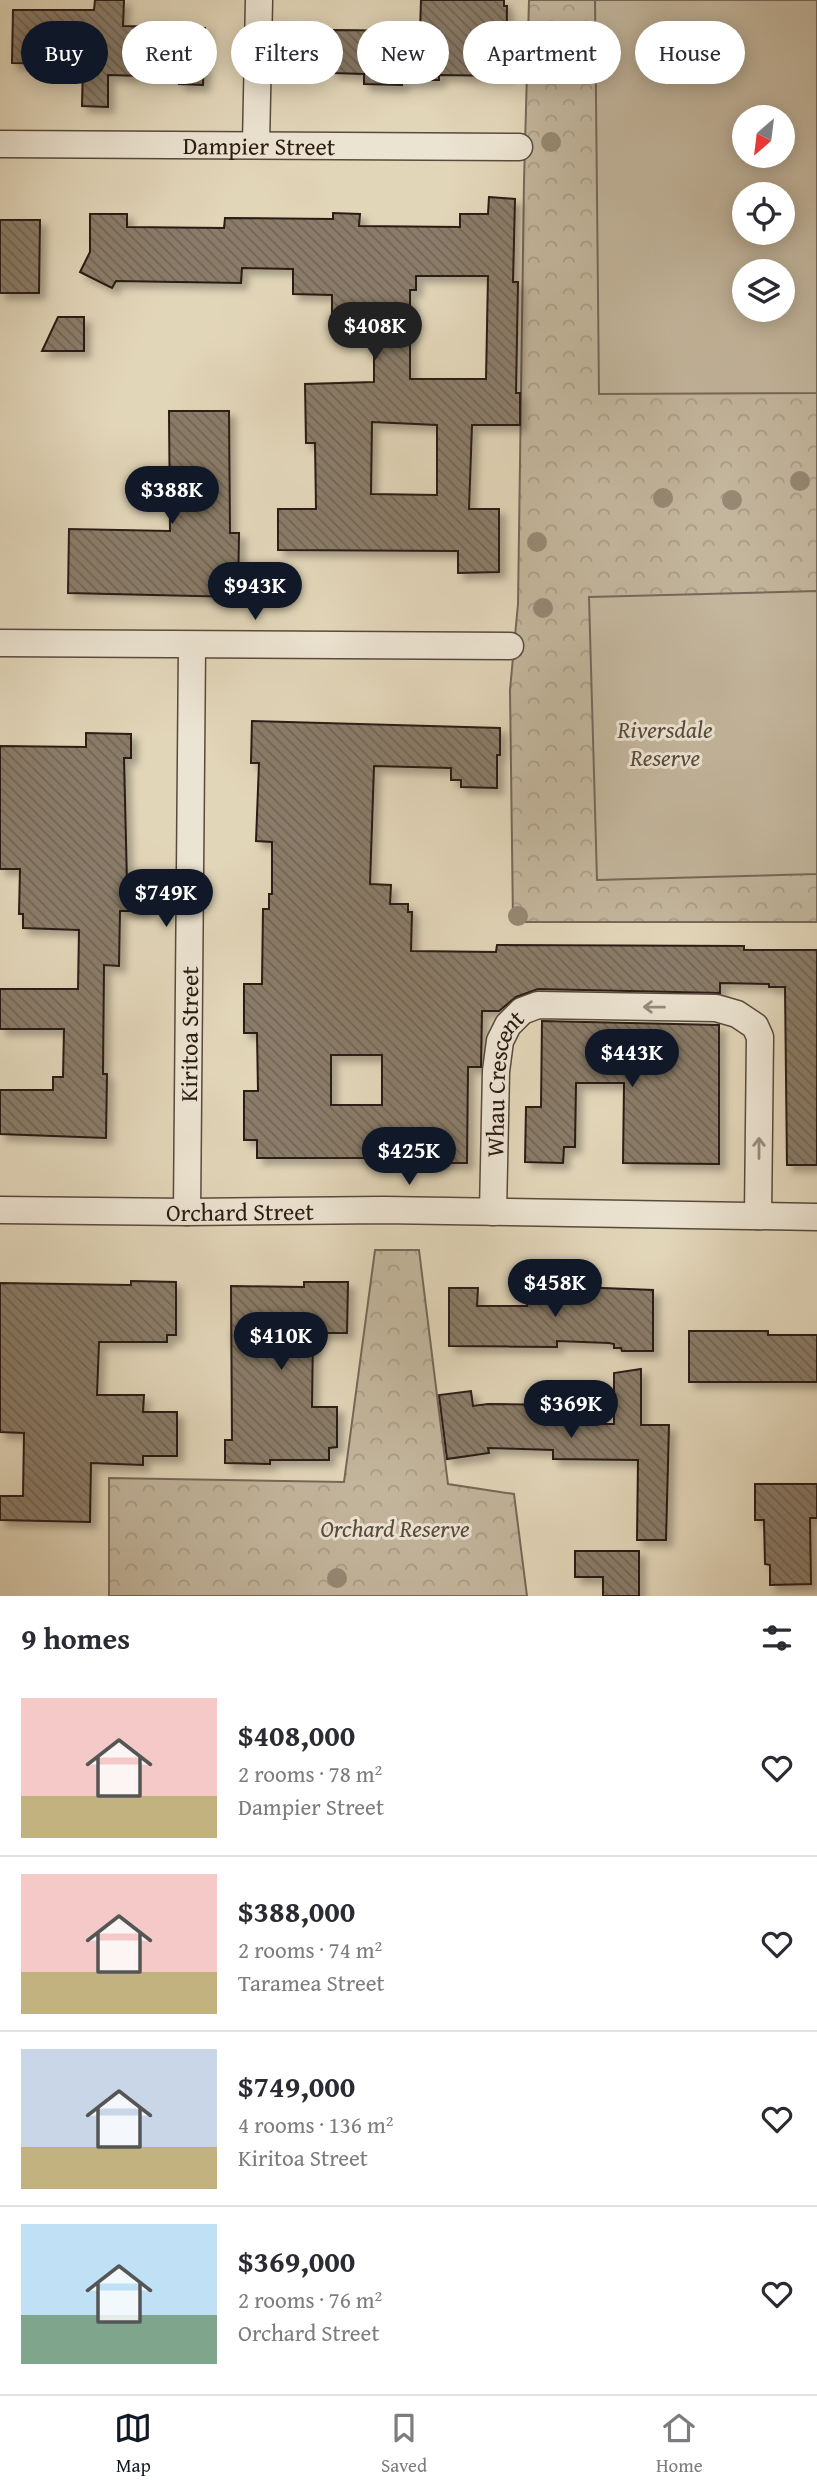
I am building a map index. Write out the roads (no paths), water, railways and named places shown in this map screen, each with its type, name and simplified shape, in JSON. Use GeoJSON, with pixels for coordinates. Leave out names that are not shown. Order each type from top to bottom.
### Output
{"type":"FeatureCollection","features":[{"type":"Feature","properties":{"kind":"street"},"geometry":{"type":"LineString","coordinates":[[256,144],[259,0]]}},
{"type":"Feature","properties":{"kind":"street","name":"Dampier Street"},"geometry":{"type":"LineString","coordinates":[[0,144],[519,147]]}},
{"type":"Feature","properties":{"kind":"street"},"geometry":{"type":"LineString","coordinates":[[0,643],[510,646]]}},
{"type":"Feature","properties":{"kind":"street","name":"Kiritoa Street"},"geometry":{"type":"LineString","coordinates":[[187,1212],[192,646]]}},
{"type":"Feature","properties":{"kind":"street","name":"Whau Crescent"},"geometry":{"type":"LineString","coordinates":[[493,1212],[496,1071],[500,1041],[508,1025],[522,1011],[538,1006],[678,1007],[716,1008],[737,1014],[755,1026],[760,1037],[758,1216]]}},
{"type":"Feature","properties":{"kind":"street","name":"Orchard Street"},"geometry":{"type":"LineString","coordinates":[[0,1210],[384,1210],[817,1217]]}},
{"type":"Feature","properties":{"kind":"park label","name":"Riversdale Reserve"},"geometry":{"type":"Point","coordinates":[665,743]}},
{"type":"Feature","properties":{"kind":"park label","name":"Orchard Reserve"},"geometry":{"type":"Point","coordinates":[395,1528]}}]}
